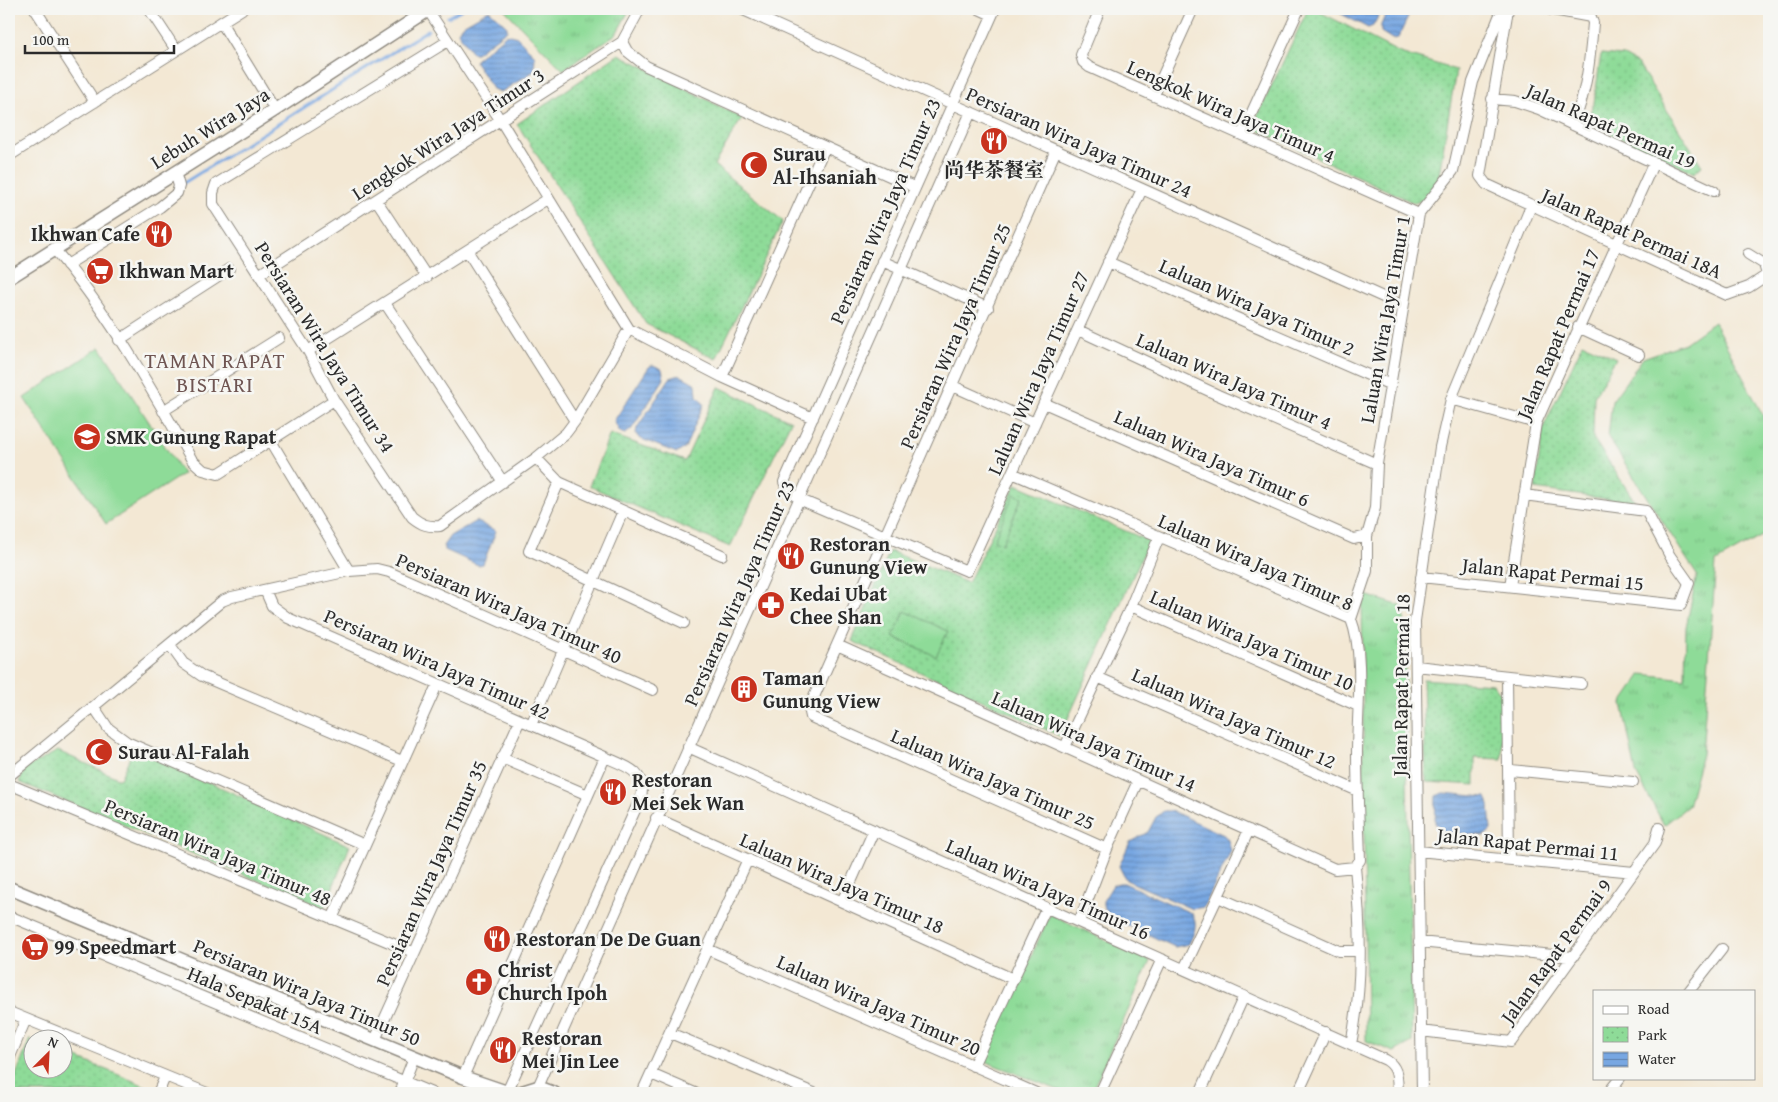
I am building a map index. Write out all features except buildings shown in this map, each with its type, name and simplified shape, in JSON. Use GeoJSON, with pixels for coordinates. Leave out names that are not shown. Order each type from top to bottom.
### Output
{"type":"FeatureCollection","features":[{"type":"Feature","properties":{"kind":"street"},"geometry":{"type":"LineString","coordinates":[[35,9],[95,102]]}},
{"type":"Feature","properties":{"kind":"street"},"geometry":{"type":"LineString","coordinates":[[149,9],[176,50]]}},
{"type":"Feature","properties":{"kind":"street"},"geometry":{"type":"LineString","coordinates":[[10,152],[95,102],[242,9]]}},
{"type":"Feature","properties":{"kind":"street"},"geometry":{"type":"LineString","coordinates":[[429,9],[501,121],[628,329],[722,377],[813,418]]}},
{"type":"Feature","properties":{"kind":"street","name":"Lebuh Wira Jaya"},"geometry":{"type":"LineString","coordinates":[[9,278],[275,110],[429,9]]}},
{"type":"Feature","properties":{"kind":"street","name":"Lengkok Wira Jaya Timur 3"},"geometry":{"type":"LineString","coordinates":[[260,274],[622,42],[640,9]]}},
{"type":"Feature","properties":{"kind":"street","name":"Persiaran Wira Jaya Timur 24"},"geometry":{"type":"LineString","coordinates":[[741,9],[1403,306]]}},
{"type":"Feature","properties":{"kind":"street"},"geometry":{"type":"LineString","coordinates":[[979,9],[993,12]]}},
{"type":"Feature","properties":{"kind":"street","name":"Lengkok Wira Jaya Timur 4"},"geometry":{"type":"LineString","coordinates":[[1100,9],[1081,55],[1083,62],[1090,67],[1419,214]]}},
{"type":"Feature","properties":{"kind":"street"},"geometry":{"type":"LineString","coordinates":[[1154,95],[1193,9]]}},
{"type":"Feature","properties":{"kind":"street"},"geometry":{"type":"LineString","coordinates":[[1242,134],[1299,9]]}},
{"type":"Feature","properties":{"kind":"street"},"geometry":{"type":"LineString","coordinates":[[1548,9],[1591,17],[1593,23],[1589,72],[1584,97],[1573,125]]}},
{"type":"Feature","properties":{"kind":"street","name":"Persiaran Wira Jaya Timur 23"},"geometry":{"type":"LineString","coordinates":[[801,500],[787,490],[784,482],[993,12]]}},
{"type":"Feature","properties":{"kind":"street"},"geometry":{"type":"LineString","coordinates":[[1492,99],[1507,12]]}},
{"type":"Feature","properties":{"kind":"street","name":"Laluan Wira Jaya Timur 1"},"geometry":{"type":"LineString","coordinates":[[1351,619],[1367,571],[1366,536],[1374,508],[1377,464],[1419,214],[1453,171],[1480,62],[1499,17],[1507,12]]}},
{"type":"Feature","properties":{"kind":"street"},"geometry":{"type":"LineString","coordinates":[[221,22],[275,110]]}},
{"type":"Feature","properties":{"kind":"street","name":"Persiaran Wira Jaya Timur 34"},"geometry":{"type":"LineString","coordinates":[[448,41],[216,184],[213,193],[213,204],[308,351],[334,400],[412,517],[421,524],[431,527],[440,526],[503,482]]}},
{"type":"Feature","properties":{"kind":"street"},"geometry":{"type":"LineString","coordinates":[[622,42],[631,54],[646,66],[914,187]]}},
{"type":"Feature","properties":{"kind":"street","name":"Jalan Rapat Permai 19"},"geometry":{"type":"LineString","coordinates":[[1492,99],[1523,104],[1573,125],[1714,191]]}},
{"type":"Feature","properties":{"kind":"street","name":"Jalan Rapat Permai 18A"},"geometry":{"type":"LineString","coordinates":[[1492,99],[1480,176],[1483,181],[1531,206],[1727,295],[1749,287],[1767,275],[1764,264],[1748,254]]}},
{"type":"Feature","properties":{"kind":"street","name":"Persiaran Wira Jaya Timur 23"},"geometry":{"type":"LineString","coordinates":[[538,1087],[656,818],[801,500],[971,112]]}},
{"type":"Feature","properties":{"kind":"street"},"geometry":{"type":"LineString","coordinates":[[722,377],[825,147]]}},
{"type":"Feature","properties":{"kind":"street","name":"Persiaran Wira Jaya Timur 25"},"geometry":{"type":"LineString","coordinates":[[811,716],[809,708],[988,308],[1056,150]]}},
{"type":"Feature","properties":{"kind":"street","name":"Jalan Rapat Permai 17"},"geometry":{"type":"LineString","coordinates":[[1510,586],[1536,423],[1654,162]]}},
{"type":"Feature","properties":{"kind":"street"},"geometry":{"type":"LineString","coordinates":[[67,264],[160,207],[177,193],[179,186],[175,172]]}},
{"type":"Feature","properties":{"kind":"street","name":"Laluan Wira Jaya Timur 27"},"geometry":{"type":"LineString","coordinates":[[885,535],[967,571],[1142,189]]}},
{"type":"Feature","properties":{"kind":"street"},"geometry":{"type":"LineString","coordinates":[[308,351],[468,252],[548,199]]}},
{"type":"Feature","properties":{"kind":"street"},"geometry":{"type":"LineString","coordinates":[[376,200],[427,277]]}},
{"type":"Feature","properties":{"kind":"street","name":"Jalan Rapat Permai 18"},"geometry":{"type":"LineString","coordinates":[[1422,1093],[1416,666],[1416,621],[1421,577],[1440,447],[1451,399],[1531,206]]}},
{"type":"Feature","properties":{"kind":"street"},"geometry":{"type":"LineString","coordinates":[[54,249],[67,264],[119,340],[192,460],[203,470],[218,474],[334,400]]}},
{"type":"Feature","properties":{"kind":"street"},"geometry":{"type":"LineString","coordinates":[[468,252],[575,422]]}},
{"type":"Feature","properties":{"kind":"street"},"geometry":{"type":"LineString","coordinates":[[882,261],[988,308]]}},
{"type":"Feature","properties":{"kind":"street","name":"Laluan Wira Jaya Timur 2"},"geometry":{"type":"LineString","coordinates":[[1108,262],[1391,385]]}},
{"type":"Feature","properties":{"kind":"street"},"geometry":{"type":"LineString","coordinates":[[119,340],[229,269]]}},
{"type":"Feature","properties":{"kind":"street"},"geometry":{"type":"LineString","coordinates":[[385,303],[503,482],[566,433],[575,422],[628,329]]}},
{"type":"Feature","properties":{"kind":"street"},"geometry":{"type":"LineString","coordinates":[[1578,327],[1639,355]]}},
{"type":"Feature","properties":{"kind":"street","name":"Laluan Wira Jaya Timur 4"},"geometry":{"type":"LineString","coordinates":[[1078,330],[1218,395],[1377,464]]}},
{"type":"Feature","properties":{"kind":"street"},"geometry":{"type":"LineString","coordinates":[[163,411],[279,338]]}},
{"type":"Feature","properties":{"kind":"street"},"geometry":{"type":"LineString","coordinates":[[952,386],[1035,423]]}},
{"type":"Feature","properties":{"kind":"street"},"geometry":{"type":"LineString","coordinates":[[1451,399],[1536,423]]}},
{"type":"Feature","properties":{"kind":"street","name":"Laluan Wira Jaya Timur 6"},"geometry":{"type":"LineString","coordinates":[[1044,404],[1354,539],[1366,536]]}},
{"type":"Feature","properties":{"kind":"street"},"geometry":{"type":"LineString","coordinates":[[271,441],[349,571]]}},
{"type":"Feature","properties":{"kind":"street"},"geometry":{"type":"LineString","coordinates":[[536,458],[559,482],[722,555]]}},
{"type":"Feature","properties":{"kind":"street","name":"Laluan Wira Jaya Timur 8"},"geometry":{"type":"LineString","coordinates":[[1012,473],[1351,619],[1357,634],[1360,860],[1355,867],[1359,908],[1360,989],[1351,1044]]}},
{"type":"Feature","properties":{"kind":"street"},"geometry":{"type":"LineString","coordinates":[[559,482],[529,551],[684,623]]}},
{"type":"Feature","properties":{"kind":"street","name":"Jalan Rapat Permai 15"},"geometry":{"type":"LineString","coordinates":[[1421,577],[1681,606],[1689,583],[1670,556],[1646,511],[1524,495]]}},
{"type":"Feature","properties":{"kind":"street"},"geometry":{"type":"LineString","coordinates":[[801,500],[885,535]]}},
{"type":"Feature","properties":{"kind":"street"},"geometry":{"type":"LineString","coordinates":[[531,725],[565,651],[623,511]]}},
{"type":"Feature","properties":{"kind":"street"},"geometry":{"type":"LineString","coordinates":[[1065,747],[1131,606],[1159,537]]}},
{"type":"Feature","properties":{"kind":"street","name":"Persiaran Wira Jaya Timur 40"},"geometry":{"type":"LineString","coordinates":[[9,776],[222,601],[349,571],[377,569],[389,572],[653,690]]}},
{"type":"Feature","properties":{"kind":"street","name":"Persiaran Wira Jaya Timur 42"},"geometry":{"type":"LineString","coordinates":[[265,590],[272,606],[279,613],[437,685],[637,772],[643,788],[641,797],[507,1092]]}},
{"type":"Feature","properties":{"kind":"street","name":"Laluan Wira Jaya Timur 10"},"geometry":{"type":"LineString","coordinates":[[1131,606],[1358,706]]}},
{"type":"Feature","properties":{"kind":"street"},"geometry":{"type":"LineString","coordinates":[[170,645],[183,663],[202,676],[402,761]]}},
{"type":"Feature","properties":{"kind":"street","name":"Laluan Wira Jaya Timur 14"},"geometry":{"type":"LineString","coordinates":[[837,645],[1335,869],[1355,867]]}},
{"type":"Feature","properties":{"kind":"street"},"geometry":{"type":"LineString","coordinates":[[1416,666],[1581,684]]}},
{"type":"Feature","properties":{"kind":"street"},"geometry":{"type":"LineString","coordinates":[[1507,676],[1510,770],[1509,860]]}},
{"type":"Feature","properties":{"kind":"street","name":"Laluan Wira Jaya Timur 12"},"geometry":{"type":"LineString","coordinates":[[1097,677],[1358,791]]}},
{"type":"Feature","properties":{"kind":"street"},"geometry":{"type":"LineString","coordinates":[[332,919],[437,685]]}},
{"type":"Feature","properties":{"kind":"street"},"geometry":{"type":"LineString","coordinates":[[94,707],[108,728],[127,742],[365,845]]}},
{"type":"Feature","properties":{"kind":"street","name":"Laluan Wira Jaya Timur 25"},"geometry":{"type":"LineString","coordinates":[[811,716],[1107,849]]}},
{"type":"Feature","properties":{"kind":"street","name":"Persiaran Wira Jaya Timur 35"},"geometry":{"type":"LineString","coordinates":[[375,1040],[413,952],[520,720]]}},
{"type":"Feature","properties":{"kind":"street","name":"Laluan Wira Jaya Timur 16"},"geometry":{"type":"LineString","coordinates":[[688,747],[1326,1032],[1393,1064],[1396,1071],[1398,1093]]}},
{"type":"Feature","properties":{"kind":"street"},"geometry":{"type":"LineString","coordinates":[[463,1077],[605,757]]}},
{"type":"Feature","properties":{"kind":"street"},"geometry":{"type":"LineString","coordinates":[[502,758],[588,795]]}},
{"type":"Feature","properties":{"kind":"street"},"geometry":{"type":"LineString","coordinates":[[1510,770],[1633,782]]}},
{"type":"Feature","properties":{"kind":"street"},"geometry":{"type":"LineString","coordinates":[[1079,922],[1107,849],[1138,781]]}},
{"type":"Feature","properties":{"kind":"street","name":"Persiaran Wira Jaya Timur 48"},"geometry":{"type":"LineString","coordinates":[[9,784],[413,952]]}},
{"type":"Feature","properties":{"kind":"street","name":"Laluan Wira Jaya Timur 18"},"geometry":{"type":"LineString","coordinates":[[656,818],[1013,979]]}},
{"type":"Feature","properties":{"kind":"street","name":"Jalan Rapat Permai 9"},"geometry":{"type":"LineString","coordinates":[[1421,1031],[1511,1042],[1655,843],[1659,828]]}},
{"type":"Feature","properties":{"kind":"street"},"geometry":{"type":"LineString","coordinates":[[842,902],[874,830]]}},
{"type":"Feature","properties":{"kind":"street"},"geometry":{"type":"LineString","coordinates":[[1184,969],[1249,830]]}},
{"type":"Feature","properties":{"kind":"street","name":"Jalan Rapat Permai 11"},"geometry":{"type":"LineString","coordinates":[[1418,851],[1634,872]]}},
{"type":"Feature","properties":{"kind":"street"},"geometry":{"type":"LineString","coordinates":[[642,1093],[748,859]]}},
{"type":"Feature","properties":{"kind":"street","name":"Persiaran Wira Jaya Timur 50"},"geometry":{"type":"LineString","coordinates":[[9,888],[463,1077],[507,1092],[519,1093],[538,1087]]}},
{"type":"Feature","properties":{"kind":"street"},"geometry":{"type":"LineString","coordinates":[[1218,897],[1339,951],[1359,951]]}},
{"type":"Feature","properties":{"kind":"street"},"geometry":{"type":"LineString","coordinates":[[973,1066],[1046,908]]}},
{"type":"Feature","properties":{"kind":"street","name":"Hala Sepakat 15A"},"geometry":{"type":"LineString","coordinates":[[9,916],[432,1093]]}},
{"type":"Feature","properties":{"kind":"street"},"geometry":{"type":"LineString","coordinates":[[1419,942],[1573,956]]}},
{"type":"Feature","properties":{"kind":"street","name":"Laluan Wira Jaya Timur 20"},"geometry":{"type":"LineString","coordinates":[[707,949],[1036,1093]]}},
{"type":"Feature","properties":{"kind":"street"},"geometry":{"type":"LineString","coordinates":[[1690,990],[1722,949]]}},
{"type":"Feature","properties":{"kind":"street"},"geometry":{"type":"LineString","coordinates":[[1100,1093],[1162,959]]}},
{"type":"Feature","properties":{"kind":"street"},"geometry":{"type":"LineString","coordinates":[[1200,1093],[1244,996]]}},
{"type":"Feature","properties":{"kind":"street"},"geometry":{"type":"LineString","coordinates":[[9,1012],[207,1093]]}},
{"type":"Feature","properties":{"kind":"street"},"geometry":{"type":"LineString","coordinates":[[9,1059],[26,1019]]}},
{"type":"Feature","properties":{"kind":"street"},"geometry":{"type":"LineString","coordinates":[[1298,1093],[1326,1032]]}},
{"type":"Feature","properties":{"kind":"street"},"geometry":{"type":"LineString","coordinates":[[670,1033],[814,1093]]}},
{"type":"Feature","properties":{"kind":"street"},"geometry":{"type":"LineString","coordinates":[[400,1093],[414,1057]]}},
{"type":"Feature","properties":{"kind":"street"},"geometry":{"type":"LineString","coordinates":[[651,1074],[695,1093]]}},
{"type":"Feature","properties":{"kind":"street"},"geometry":{"type":"LineString","coordinates":[[158,1093],[165,1077]]}},
{"type":"Feature","properties":{"kind":"street"},"geometry":{"type":"LineString","coordinates":[[1608,1093],[1618,1080]]}},
{"type":"Feature","properties":{"kind":"street"},"geometry":{"type":"LineString","coordinates":[[538,1087],[554,1093]]}},
{"type":"Feature","properties":{"kind":"green space"},"geometry":{"type":"Polygon","coordinates":[[[504,9],[630,9],[616,34],[563,70],[504,9]]]}},
{"type":"Feature","properties":{"kind":"green space"},"geometry":{"type":"Polygon","coordinates":[[[1308,9],[1314,9],[1400,53],[1456,70],[1437,187],[1429,199],[1414,203],[1252,127],[1308,9]]]}},
{"type":"Feature","properties":{"kind":"green space"},"geometry":{"type":"Polygon","coordinates":[[[619,54],[742,118],[714,165],[783,221],[716,359],[646,324],[517,124],[619,54]]]}},
{"type":"Feature","properties":{"kind":"green space"},"geometry":{"type":"Polygon","coordinates":[[[1601,54],[1624,56],[1638,64],[1702,166],[1694,173],[1586,122],[1594,103],[1601,54]]]}},
{"type":"Feature","properties":{"kind":"green space"},"geometry":{"type":"Polygon","coordinates":[[[1714,322],[1769,427],[1769,532],[1716,562],[1702,754],[1688,806],[1664,825],[1636,773],[1622,703],[1642,674],[1685,679],[1686,627],[1697,575],[1608,437],[1612,401],[1643,358],[1685,343],[1714,322]]]}},
{"type":"Feature","properties":{"kind":"green space"},"geometry":{"type":"Polygon","coordinates":[[[1583,343],[1616,358],[1594,397],[1593,438],[1636,503],[1535,489],[1543,428],[1583,343]]]}},
{"type":"Feature","properties":{"kind":"green space"},"geometry":{"type":"Polygon","coordinates":[[[100,347],[183,474],[106,524],[24,398],[100,347]]]}},
{"type":"Feature","properties":{"kind":"green space"},"geometry":{"type":"Polygon","coordinates":[[[719,387],[791,421],[730,547],[589,486],[610,434],[685,461],[719,387]]]}},
{"type":"Feature","properties":{"kind":"green space"},"geometry":{"type":"Polygon","coordinates":[[[1016,484],[1149,541],[1060,736],[852,641],[890,551],[968,583],[1016,484]]]}},
{"type":"Feature","properties":{"kind":"green space"},"geometry":{"type":"Polygon","coordinates":[[[1014,494],[1022,497],[1002,544],[994,540],[1014,494]]]}},
{"type":"Feature","properties":{"kind":"green space"},"geometry":{"type":"Polygon","coordinates":[[[1362,594],[1404,607],[1412,1042],[1394,1052],[1366,1041],[1362,594]]]}},
{"type":"Feature","properties":{"kind":"green space"},"geometry":{"type":"Polygon","coordinates":[[[905,611],[948,631],[936,656],[893,637],[905,611]]]}},
{"type":"Feature","properties":{"kind":"green space"},"geometry":{"type":"Polygon","coordinates":[[[1423,679],[1493,684],[1503,696],[1502,759],[1475,758],[1475,785],[1426,782],[1423,679]]]}},
{"type":"Feature","properties":{"kind":"green space"},"geometry":{"type":"Polygon","coordinates":[[[134,748],[350,846],[324,908],[19,782],[26,768],[58,751],[120,779],[134,748]]]}},
{"type":"Feature","properties":{"kind":"green space"},"geometry":{"type":"Polygon","coordinates":[[[1050,914],[1150,961],[1091,1093],[1066,1093],[984,1061],[1050,914]]]}},
{"type":"Feature","properties":{"kind":"green space"},"geometry":{"type":"Polygon","coordinates":[[[72,1056],[148,1087],[145,1093],[9,1093],[22,1060],[22,1080],[72,1080],[72,1056]]]}},
{"type":"Feature","properties":{"kind":"water"},"geometry":{"type":"Polygon","coordinates":[[[1332,9],[1382,9],[1373,26],[1368,28],[1332,9]]]}},
{"type":"Feature","properties":{"kind":"water"},"geometry":{"type":"Polygon","coordinates":[[[1388,9],[1412,9],[1398,38],[1392,39],[1381,32],[1381,25],[1388,9]]]}},
{"type":"Feature","properties":{"kind":"water"},"geometry":{"type":"Polygon","coordinates":[[[489,10],[507,26],[507,30],[476,53],[472,53],[458,32],[461,26],[489,10]]]}},
{"type":"Feature","properties":{"kind":"water"},"geometry":{"type":"Polygon","coordinates":[[[507,34],[517,37],[535,56],[534,71],[501,92],[493,89],[475,62],[476,59],[507,34]]]}},
{"type":"Feature","properties":{"kind":"water"},"geometry":{"type":"Polygon","coordinates":[[[653,365],[662,369],[664,379],[631,430],[625,434],[620,432],[614,421],[649,367],[653,365]]]}},
{"type":"Feature","properties":{"kind":"water"},"geometry":{"type":"Polygon","coordinates":[[[680,375],[696,384],[697,396],[704,404],[685,448],[677,453],[639,438],[636,434],[637,428],[670,378],[680,375]]]}},
{"type":"Feature","properties":{"kind":"water"},"geometry":{"type":"Polygon","coordinates":[[[476,521],[496,531],[483,564],[478,565],[445,550],[443,546],[450,536],[476,521]]]}},
{"type":"Feature","properties":{"kind":"water"},"geometry":{"type":"Polygon","coordinates":[[[1443,793],[1486,797],[1489,805],[1491,830],[1484,836],[1442,831],[1435,823],[1436,796],[1443,793]]]}},
{"type":"Feature","properties":{"kind":"water"},"geometry":{"type":"Polygon","coordinates":[[[1164,811],[1172,811],[1224,835],[1228,840],[1231,851],[1204,907],[1192,909],[1126,880],[1119,866],[1130,842],[1148,832],[1156,817],[1164,811]]]}},
{"type":"Feature","properties":{"kind":"water"},"geometry":{"type":"Polygon","coordinates":[[[1124,883],[1191,913],[1195,925],[1189,944],[1175,947],[1110,917],[1103,905],[1103,901],[1113,885],[1124,883]]]}},
{"type":"Feature","properties":{"kind":"waterway"},"geometry":{"type":"LineString","coordinates":[[448,17],[462,9]]}},
{"type":"Feature","properties":{"kind":"waterway"},"geometry":{"type":"LineString","coordinates":[[182,184],[428,30]]}},
{"type":"Feature","properties":{"kind":"place","name":"尚华茶餐室"},"geometry":{"type":"Point","coordinates":[994,141]}},
{"type":"Feature","properties":{"kind":"place","name":"Surau Al-Ihsaniah"},"geometry":{"type":"Point","coordinates":[754,165]}},
{"type":"Feature","properties":{"kind":"place","name":"Ikhwan Cafe"},"geometry":{"type":"Point","coordinates":[159,234]}},
{"type":"Feature","properties":{"kind":"place","name":"Ikhwan Mart"},"geometry":{"type":"Point","coordinates":[100,271]}},
{"type":"Feature","properties":{"kind":"place","name":"SMK Gunung Rapat"},"geometry":{"type":"Point","coordinates":[87,437]}},
{"type":"Feature","properties":{"kind":"place","name":"Restoran Gunung View"},"geometry":{"type":"Point","coordinates":[791,556]}},
{"type":"Feature","properties":{"kind":"place","name":"Kedai Ubat Chee Shan"},"geometry":{"type":"Point","coordinates":[771,605]}},
{"type":"Feature","properties":{"kind":"place","name":"Taman Gunung View"},"geometry":{"type":"Point","coordinates":[744,689]}},
{"type":"Feature","properties":{"kind":"place","name":"Surau Al-Falah"},"geometry":{"type":"Point","coordinates":[99,752]}},
{"type":"Feature","properties":{"kind":"place","name":"Restoran Mei Sek Wan"},"geometry":{"type":"Point","coordinates":[613,792]}},
{"type":"Feature","properties":{"kind":"place","name":"Restoran De De Guan"},"geometry":{"type":"Point","coordinates":[497,939]}},
{"type":"Feature","properties":{"kind":"place","name":"99 Speedmart"},"geometry":{"type":"Point","coordinates":[35,947]}},
{"type":"Feature","properties":{"kind":"place","name":"Christ Church Ipoh"},"geometry":{"type":"Point","coordinates":[479,982]}},
{"type":"Feature","properties":{"kind":"place","name":"Restoran Mei Jin Lee"},"geometry":{"type":"Point","coordinates":[503,1050]}},
{"type":"Feature","properties":{"kind":"district","name":"TAMAN RAPAT BISTARI"},"geometry":{"type":"Point","coordinates":[215,373]}}]}
